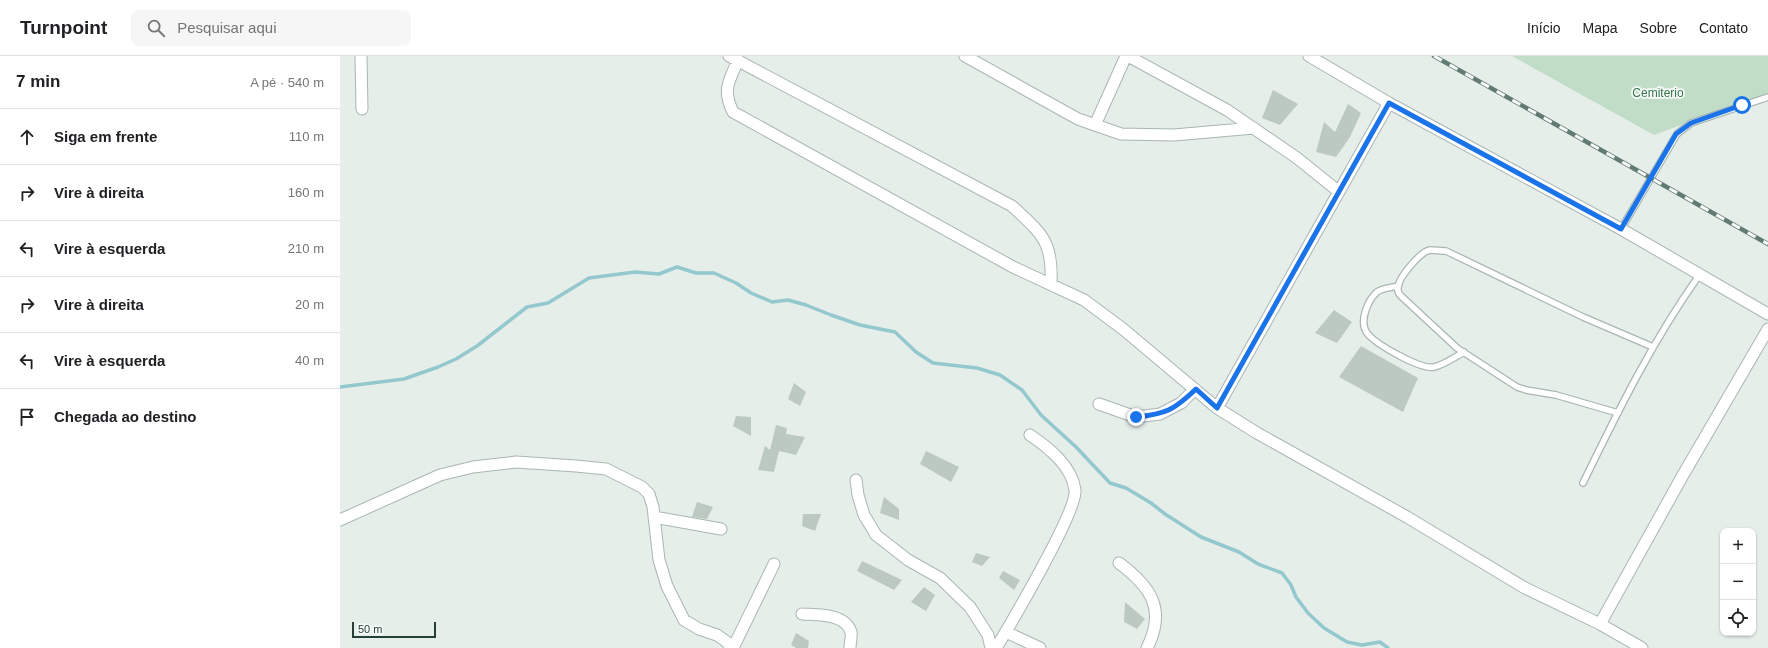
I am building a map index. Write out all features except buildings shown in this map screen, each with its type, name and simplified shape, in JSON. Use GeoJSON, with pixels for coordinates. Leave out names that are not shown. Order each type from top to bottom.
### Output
{"type":"FeatureCollection","features":[{"type":"Feature","properties":{"kind":"street"},"geometry":{"type":"LineString","coordinates":[[361,56],[362,109]]}},
{"type":"Feature","properties":{"kind":"street"},"geometry":{"type":"LineString","coordinates":[[965,56],[1078,119],[1121,134],[1174,135],[1254,128]]}},
{"type":"Feature","properties":{"kind":"street"},"geometry":{"type":"LineString","coordinates":[[1095,125],[1127,56],[1227,110],[1297,158],[1338,191]]}},
{"type":"Feature","properties":{"kind":"street"},"geometry":{"type":"LineString","coordinates":[[1309,56],[1389,103],[1621,229],[1768,314]]}},
{"type":"Feature","properties":{"kind":"street"},"geometry":{"type":"LineString","coordinates":[[1051,284],[1052,266],[1049,247],[1037,229],[1012,206],[734,58],[727,84],[727,99],[733,112],[1013,267],[1084,300],[1124,329],[1217,408],[1257,433],[1407,517],[1525,588],[1600,624],[1642,648]]}},
{"type":"Feature","properties":{"kind":"street"},"geometry":{"type":"LineString","coordinates":[[1217,408],[1389,103]]}},
{"type":"Feature","properties":{"kind":"street"},"geometry":{"type":"LineString","coordinates":[[1600,624],[1683,475],[1768,329]]}},
{"type":"Feature","properties":{"kind":"street"},"geometry":{"type":"LineString","coordinates":[[1099,404],[1136,417],[1160,414],[1182,403],[1196,389]]}},
{"type":"Feature","properties":{"kind":"street"},"geometry":{"type":"LineString","coordinates":[[996,648],[1056,541],[1073,504],[1076,492],[1073,478],[1063,464],[1044,444],[1030,435]]}},
{"type":"Feature","properties":{"kind":"street"},"geometry":{"type":"LineString","coordinates":[[340,520],[440,475],[473,467],[516,462],[606,469],[642,487],[649,494],[654,517],[659,560],[667,586],[676,607],[684,620],[699,629],[717,635],[727,642],[732,648],[774,564]]}},
{"type":"Feature","properties":{"kind":"street"},"geometry":{"type":"LineString","coordinates":[[856,480],[858,495],[864,515],[876,535],[908,560],[940,578],[970,607],[988,635],[991,648]]}},
{"type":"Feature","properties":{"kind":"street"},"geometry":{"type":"LineString","coordinates":[[654,517],[721,529]]}},
{"type":"Feature","properties":{"kind":"street"},"geometry":{"type":"LineString","coordinates":[[1119,563],[1136,576],[1147,588],[1154,603],[1155,627],[1148,648]]}},
{"type":"Feature","properties":{"kind":"street"},"geometry":{"type":"LineString","coordinates":[[802,614],[834,617],[845,624],[851,632],[850,648]]}},
{"type":"Feature","properties":{"kind":"street"},"geometry":{"type":"LineString","coordinates":[[1006,632],[1040,648]]}},
{"type":"Feature","properties":{"kind":"lane"},"geometry":{"type":"LineString","coordinates":[[1621,229],[1676,134],[1691,123],[1768,97]]}},
{"type":"Feature","properties":{"kind":"lane"},"geometry":{"type":"LineString","coordinates":[[1618,413],[1556,395],[1517,387],[1457,348],[1401,296],[1397,286],[1404,274],[1420,256],[1429,250],[1446,251],[1583,317],[1653,347]]}},
{"type":"Feature","properties":{"kind":"lane"},"geometry":{"type":"LineString","coordinates":[[1583,483],[1653,347],[1674,311],[1700,274]]}},
{"type":"Feature","properties":{"kind":"lane"},"geometry":{"type":"LineString","coordinates":[[1397,286],[1378,291],[1371,299],[1365,313],[1363,325],[1368,334],[1393,353],[1425,367],[1434,367],[1464,352]]}},
{"type":"Feature","properties":{"kind":"green space","name":"Cemiterio"},"geometry":{"type":"Polygon","coordinates":[[[1512,56],[1768,56],[1768,93],[1654,135],[1512,56]]]}},
{"type":"Feature","properties":{"kind":"waterway"},"geometry":{"type":"LineString","coordinates":[[340,387],[404,379],[438,367],[456,359],[477,346],[527,307],[548,303],[589,278],[635,272],[659,274],[677,267],[696,273],[714,273],[736,283],[751,293],[772,302],[788,300],[860,325],[895,332],[916,352],[933,363],[977,368],[1000,375],[1022,390],[1041,415],[1076,447],[1110,483],[1126,488],[1201,537],[1239,552],[1258,564],[1282,573],[1291,585],[1296,597],[1308,613],[1324,628],[1347,642],[1362,645],[1380,642],[1388,648]]}},
{"type":"Feature","properties":{"kind":"railway"},"geometry":{"type":"LineString","coordinates":[[1434,56],[1768,244]]}},
{"type":"Feature","properties":{"kind":"route"},"geometry":{"type":"LineString","coordinates":[[1136,417],[1160,414],[1182,403],[1196,389],[1217,408],[1389,103],[1621,229],[1676,134],[1691,123],[1742,105]]}}]}
